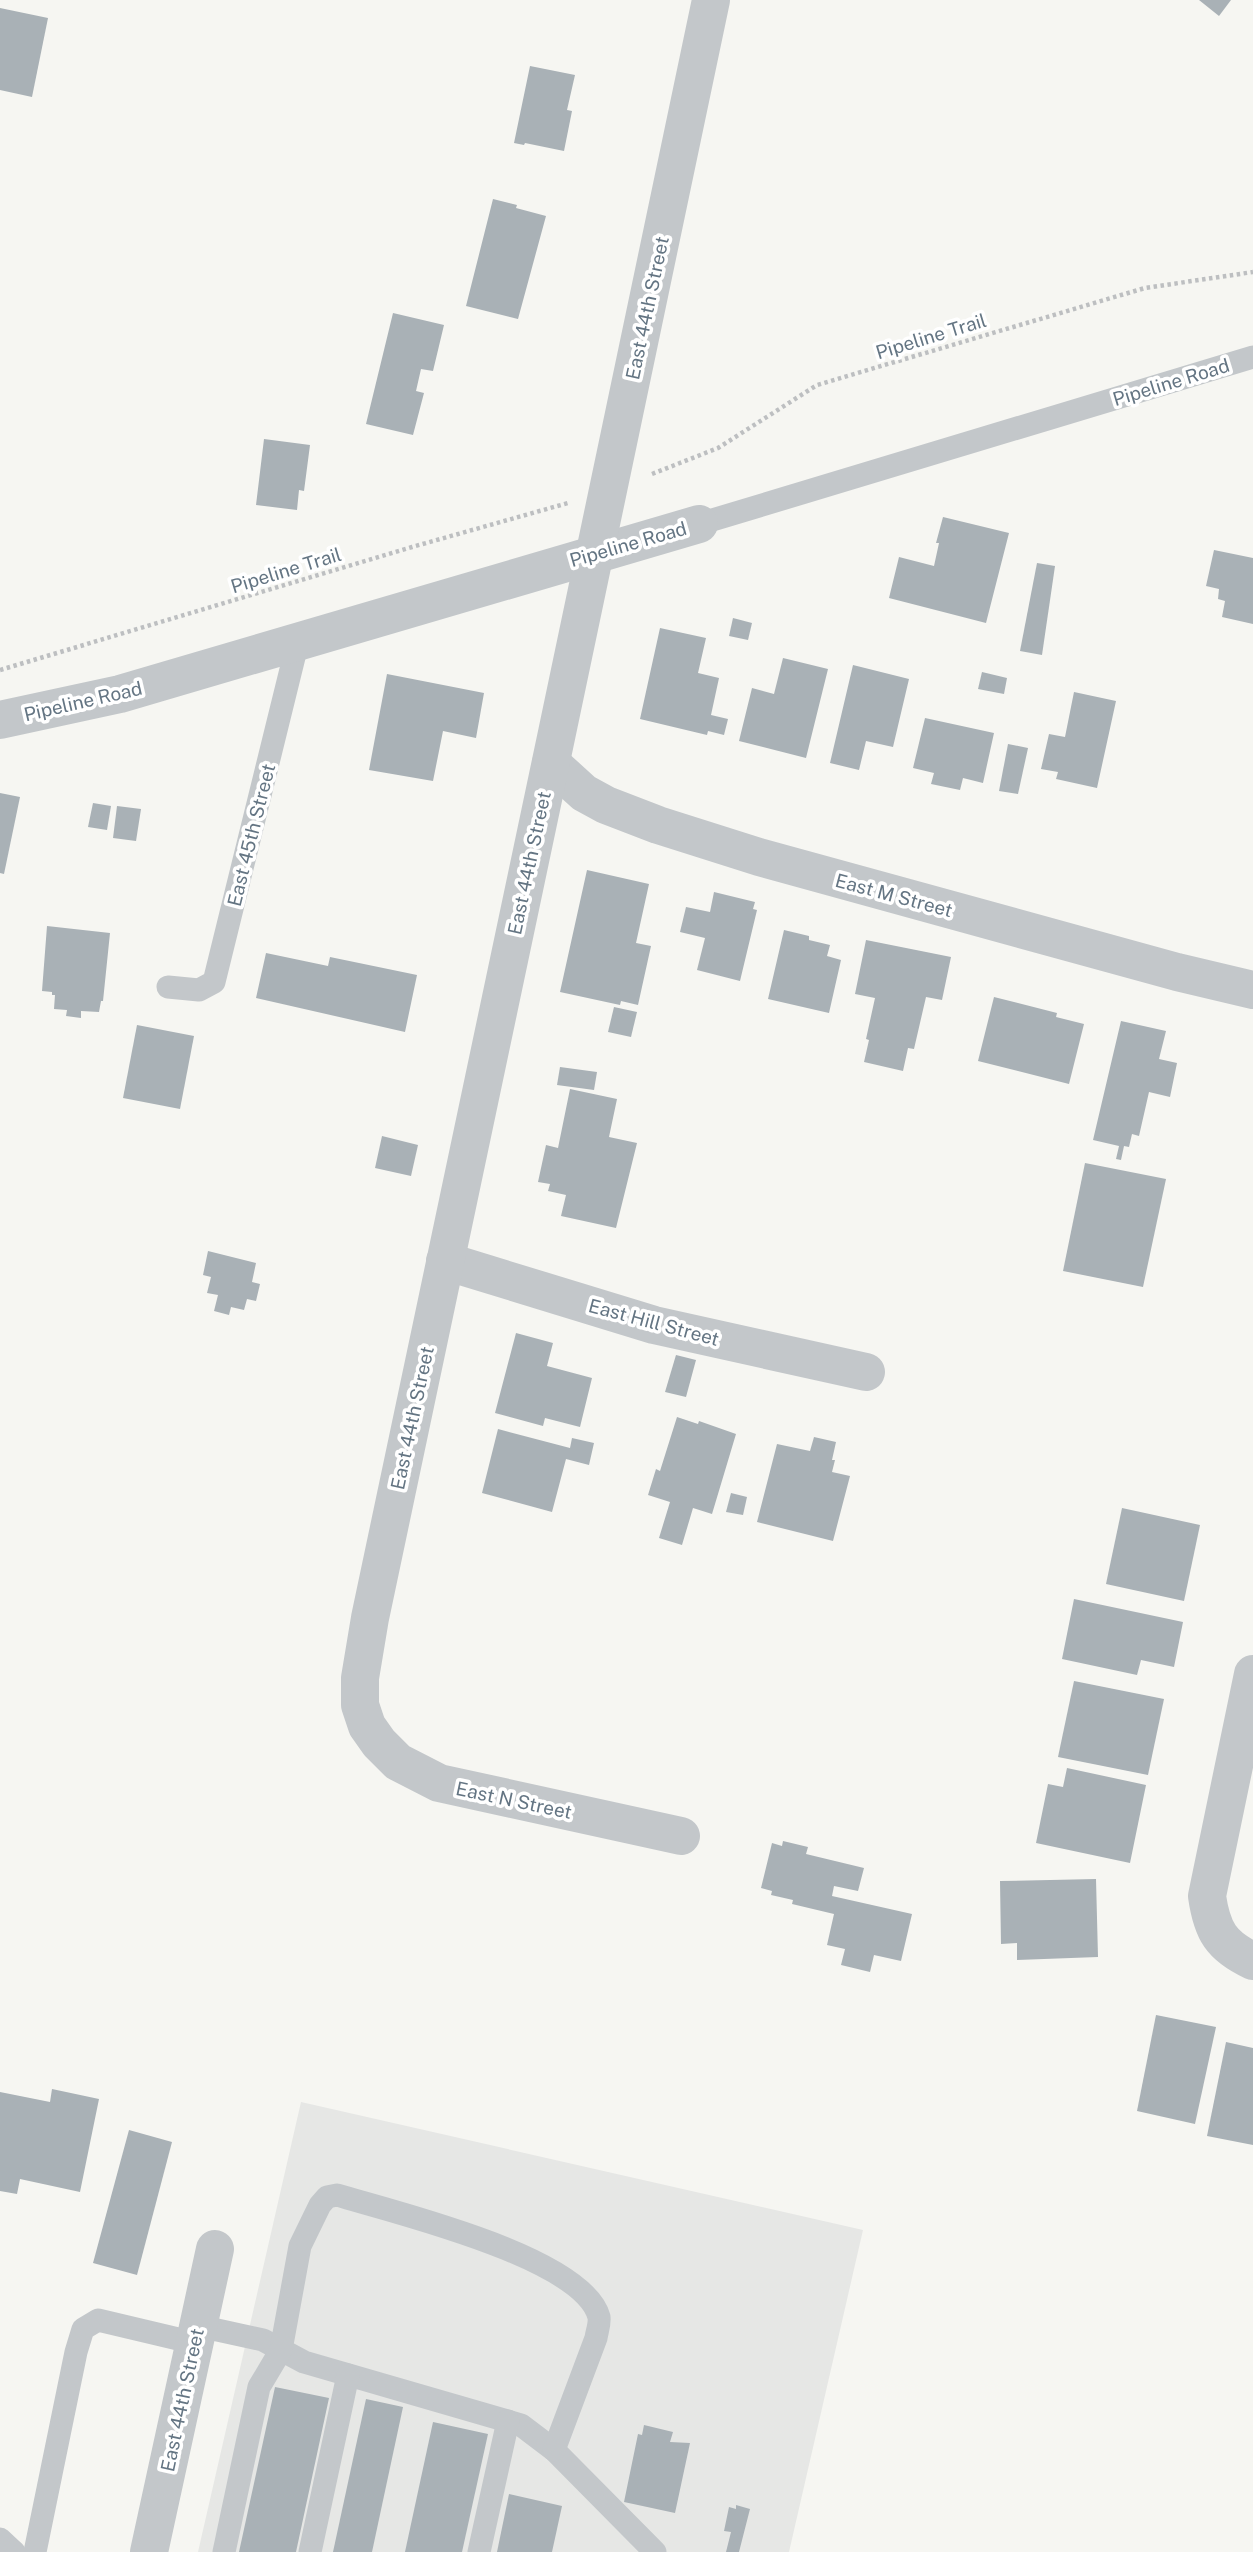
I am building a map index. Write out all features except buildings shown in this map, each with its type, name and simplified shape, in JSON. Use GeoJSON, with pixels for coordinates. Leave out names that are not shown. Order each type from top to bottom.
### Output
{"type":"FeatureCollection","features":[{"type":"Feature","properties":{"kind":"street","name":"East 44th Street"},"geometry":{"type":"LineString","coordinates":[[367,1726],[360,1705],[360,1691],[368,1630],[711,0]]}},
{"type":"Feature","properties":{"kind":"street","name":"Pipeline Road"},"geometry":{"type":"LineString","coordinates":[[0,720],[120,694],[699,524]]}},
{"type":"Feature","properties":{"kind":"street","name":"East M Street"},"geometry":{"type":"LineString","coordinates":[[551,763],[584,793],[606,805],[658,825],[746,853],[1177,972],[1253,990]]}},
{"type":"Feature","properties":{"kind":"street","name":"East Hill Street"},"geometry":{"type":"LineString","coordinates":[[444,1261],[654,1325],[866,1372]]}},
{"type":"Feature","properties":{"kind":"street"},"geometry":{"type":"LineString","coordinates":[[1253,1674],[1208,1896],[1210,1917],[1220,1936],[1232,1951],[1253,1961]]}},
{"type":"Feature","properties":{"kind":"street","name":"East N Street"},"geometry":{"type":"LineString","coordinates":[[367,1726],[398,1762],[439,1783],[681,1836]]}},
{"type":"Feature","properties":{"kind":"street","name":"East 44th Street"},"geometry":{"type":"LineString","coordinates":[[149,2552],[215,2249]]}},
{"type":"Feature","properties":{"kind":"lane","name":"Pipeline Road"},"geometry":{"type":"LineString","coordinates":[[699,524],[1253,357]]}},
{"type":"Feature","properties":{"kind":"lane","name":"East 45th Street"},"geometry":{"type":"LineString","coordinates":[[168,987],[199,990],[214,982],[298,641]]}},
{"type":"Feature","properties":{"kind":"lane"},"geometry":{"type":"LineString","coordinates":[[224,2552],[259,2387],[281,2350],[300,2246],[320,2204],[327,2197],[337,2195],[502,2246],[549,2268],[581,2291],[595,2308],[600,2320],[596,2338],[554,2450]]}},
{"type":"Feature","properties":{"kind":"lane"},"geometry":{"type":"LineString","coordinates":[[35,2552],[76,2351],[83,2329],[97,2320],[263,2340],[304,2362],[521,2425],[554,2450],[655,2552]]}},
{"type":"Feature","properties":{"kind":"lane"},"geometry":{"type":"LineString","coordinates":[[310,2552],[348,2375]]}},
{"type":"Feature","properties":{"kind":"lane"},"geometry":{"type":"LineString","coordinates":[[479,2552],[508,2421]]}},
{"type":"Feature","properties":{"kind":"lane"},"geometry":{"type":"LineString","coordinates":[[0,2539],[14,2552]]}},
{"type":"Feature","properties":{"kind":"path","name":"Pipeline Trail"},"geometry":{"type":"LineString","coordinates":[[646,477],[718,448],[817,385],[1144,288],[1253,272]]}},
{"type":"Feature","properties":{"kind":"path","name":"Pipeline Trail"},"geometry":{"type":"LineString","coordinates":[[0,670],[572,502]]}},
{"type":"Feature","properties":{"kind":"shaded area"},"geometry":{"type":"Polygon","coordinates":[[[301,2102],[863,2230],[789,2552],[198,2552],[301,2102]]]}}]}
